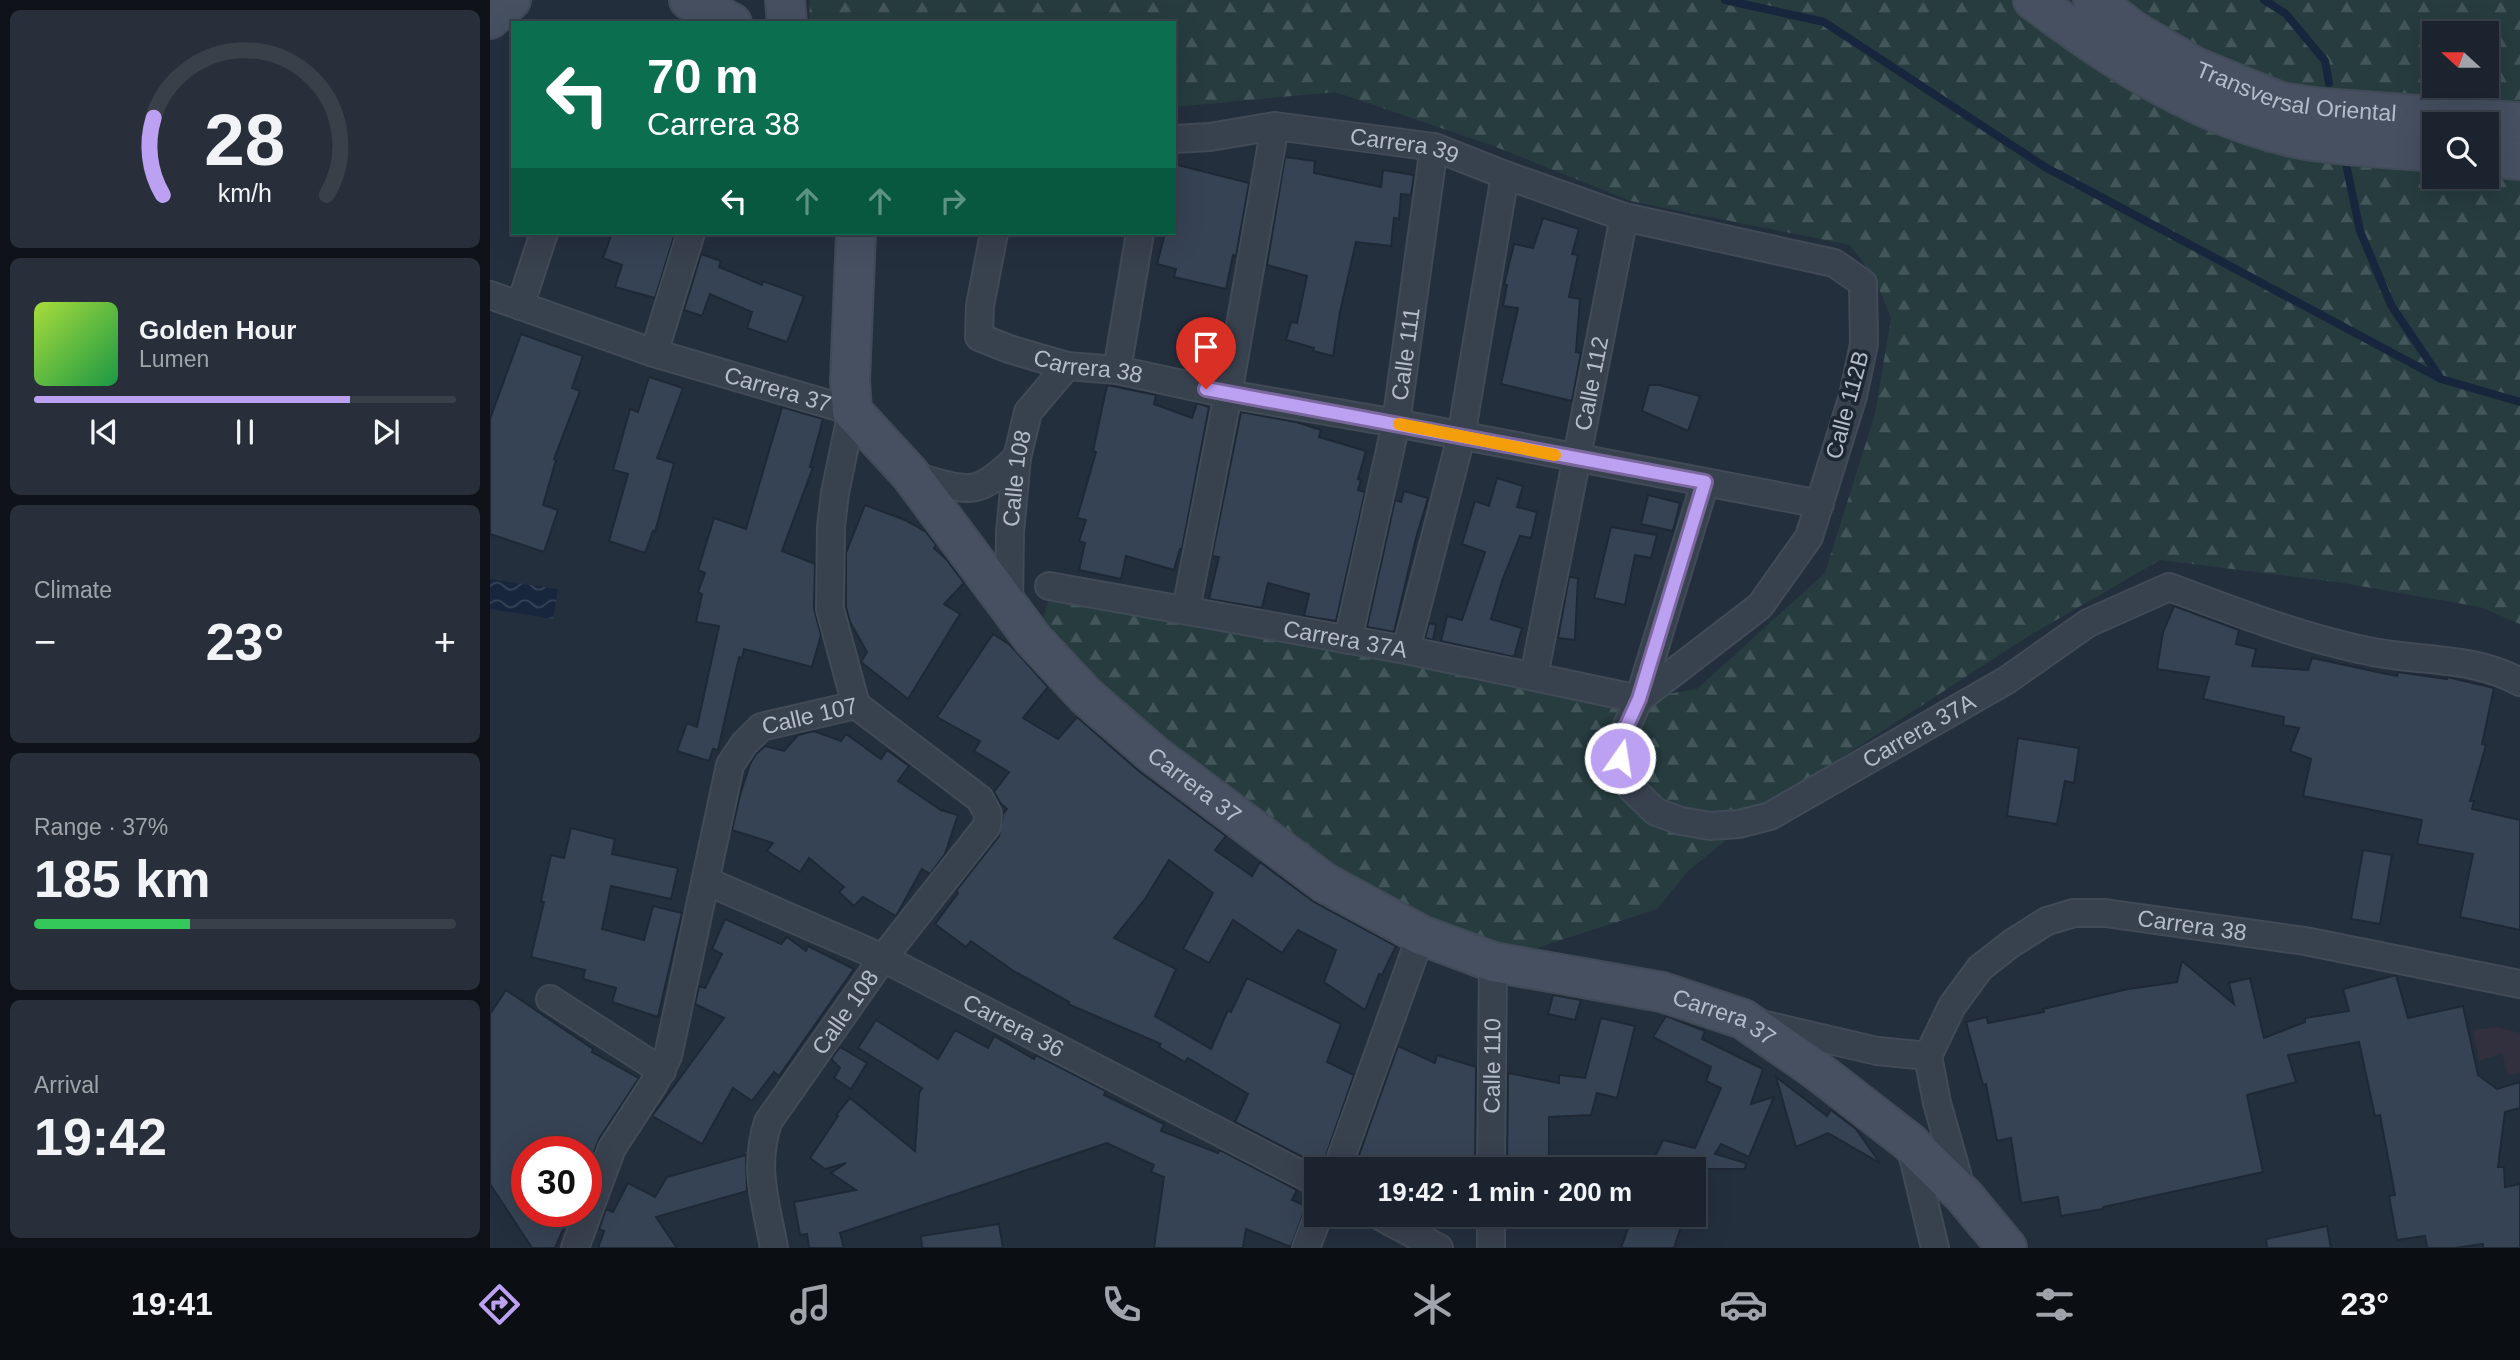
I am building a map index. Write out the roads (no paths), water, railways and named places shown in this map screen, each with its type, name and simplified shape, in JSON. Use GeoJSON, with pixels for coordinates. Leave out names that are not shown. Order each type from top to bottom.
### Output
{"type":"FeatureCollection","features":[{"type":"Feature","properties":{"kind":"main road"},"geometry":{"type":"LineString","coordinates":[[490,19],[511,0]]}},
{"type":"Feature","properties":{"kind":"main road"},"geometry":{"type":"LineString","coordinates":[[689,0],[728,21]]}},
{"type":"Feature","properties":{"kind":"main road"},"geometry":{"type":"LineString","coordinates":[[785,0],[787,21]]}},
{"type":"Feature","properties":{"kind":"main road","name":"Transversal Oriental"},"geometry":{"type":"LineString","coordinates":[[2033,0],[2158,84],[2193,103],[2242,123],[2302,139],[2422,151]]}},
{"type":"Feature","properties":{"kind":"main road","name":"Transversal Oriental"},"geometry":{"type":"LineString","coordinates":[[2093,0],[2134,31],[2195,67],[2280,102],[2321,108],[2520,122]]}},
{"type":"Feature","properties":{"kind":"main road"},"geometry":{"type":"LineString","coordinates":[[2499,158],[2520,160]]}},
{"type":"Feature","properties":{"kind":"main road","name":"Calle 107"},"geometry":{"type":"LineString","coordinates":[[852,411],[850,381],[856,235]]}},
{"type":"Feature","properties":{"kind":"main road","name":"Carrera 37"},"geometry":{"type":"LineString","coordinates":[[852,411],[910,474],[1033,639],[1086,696],[1153,754],[1325,883],[1421,935],[1493,962],[1662,992],[1743,1019],[1815,1069],[1909,1142],[1964,1196],[2007,1248]]}},
{"type":"Feature","properties":{"kind":"street","name":"Carrera 39"},"geometry":{"type":"LineString","coordinates":[[1176,139],[1275,126],[1434,147],[1624,217]]}},
{"type":"Feature","properties":{"kind":"street"},"geometry":{"type":"LineString","coordinates":[[1186,609],[1228,394],[1275,126]]}},
{"type":"Feature","properties":{"kind":"street","name":"Calle 111"},"geometry":{"type":"LineString","coordinates":[[1349,640],[1396,423],[1434,147]]}},
{"type":"Feature","properties":{"kind":"street"},"geometry":{"type":"LineString","coordinates":[[1406,650],[1461,437],[1505,175]]}},
{"type":"Feature","properties":{"kind":"street","name":"Calle 112"},"geometry":{"type":"LineString","coordinates":[[1534,676],[1624,217]]}},
{"type":"Feature","properties":{"kind":"street","name":"Calle 112B"},"geometry":{"type":"LineString","coordinates":[[1624,217],[1834,263],[1863,284],[1864,344],[1853,396],[1809,537],[1760,606],[1639,699]]}},
{"type":"Feature","properties":{"kind":"street"},"geometry":{"type":"LineString","coordinates":[[520,306],[543,235]]}},
{"type":"Feature","properties":{"kind":"street"},"geometry":{"type":"LineString","coordinates":[[654,353],[690,235]]}},
{"type":"Feature","properties":{"kind":"street","name":"Carrera 38"},"geometry":{"type":"LineString","coordinates":[[994,235],[980,306],[979,337],[1009,349],[1067,366],[1117,370],[1228,394],[1396,423],[1820,504]]}},
{"type":"Feature","properties":{"kind":"street"},"geometry":{"type":"LineString","coordinates":[[1117,370],[1140,235]]}},
{"type":"Feature","properties":{"kind":"street","name":"Carrera 37"},"geometry":{"type":"LineString","coordinates":[[490,295],[654,353],[852,411]]}},
{"type":"Feature","properties":{"kind":"street","name":"Calle 108"},"geometry":{"type":"LineString","coordinates":[[1009,606],[1010,532],[1017,457],[1028,412],[1067,366]]}},
{"type":"Feature","properties":{"kind":"street","name":"Calle 107"},"geometry":{"type":"LineString","coordinates":[[575,1248],[612,1148],[662,1071],[668,1056],[730,765],[744,744],[761,727],[856,705],[830,609],[834,505],[852,411]]}},
{"type":"Feature","properties":{"kind":"street"},"geometry":{"type":"LineString","coordinates":[[910,474],[938,484],[975,488],[994,478],[1017,457]]}},
{"type":"Feature","properties":{"kind":"street"},"geometry":{"type":"LineString","coordinates":[[1639,699],[1705,482]]}},
{"type":"Feature","properties":{"kind":"street","name":"Carrera 37A"},"geometry":{"type":"LineString","coordinates":[[1049,586],[1406,650],[1639,699],[1623,734],[1620,758],[1631,788],[1657,812],[1681,821],[1710,826],[1739,824],[1770,816],[2007,680],[2088,623],[2169,587],[2278,626],[2342,645],[2396,656],[2469,663],[2504,673],[2520,681]]}},
{"type":"Feature","properties":{"kind":"street","name":"Calle 108"},"geometry":{"type":"LineString","coordinates":[[774,1248],[760,1171],[761,1145],[768,1122],[883,958],[987,826],[988,814],[981,799],[856,705]]}},
{"type":"Feature","properties":{"kind":"street","name":"Carrera 36"},"geometry":{"type":"LineString","coordinates":[[706,881],[883,958],[1304,1176]]}},
{"type":"Feature","properties":{"kind":"street","name":"Carrera 38"},"geometry":{"type":"LineString","coordinates":[[1928,1056],[1952,1006],[1980,968],[2047,921],[2074,913],[2105,913],[2305,941],[2520,984]]}},
{"type":"Feature","properties":{"kind":"street"},"geometry":{"type":"LineString","coordinates":[[1340,1157],[1421,935]]}},
{"type":"Feature","properties":{"kind":"street","name":"Calle 110"},"geometry":{"type":"LineString","coordinates":[[1492,1157],[1493,962]]}},
{"type":"Feature","properties":{"kind":"street"},"geometry":{"type":"LineString","coordinates":[[550,999],[662,1071]]}},
{"type":"Feature","properties":{"kind":"street"},"geometry":{"type":"LineString","coordinates":[[1743,1019],[1877,1051],[1928,1056],[1937,1103],[1964,1196]]}},
{"type":"Feature","properties":{"kind":"street"},"geometry":{"type":"LineString","coordinates":[[1909,1142],[1935,1248]]}},
{"type":"Feature","properties":{"kind":"street"},"geometry":{"type":"LineString","coordinates":[[1306,1248],[1314,1227]]}},
{"type":"Feature","properties":{"kind":"street"},"geometry":{"type":"LineString","coordinates":[[1400,1227],[1438,1248]]}},
{"type":"Feature","properties":{"kind":"street"},"geometry":{"type":"LineString","coordinates":[[1491,1227],[1491,1248]]}},
{"type":"Feature","properties":{"kind":"water"},"geometry":{"type":"Polygon","coordinates":[[[490,579],[558,589],[553,619],[490,609],[490,579]]]}},
{"type":"Feature","properties":{"kind":"waterway"},"geometry":{"type":"LineString","coordinates":[[1725,0],[1824,22],[2045,167],[2441,379],[2520,402]]}},
{"type":"Feature","properties":{"kind":"waterway"},"geometry":{"type":"LineString","coordinates":[[2264,0],[2286,14],[2325,61],[2329,83]]}},
{"type":"Feature","properties":{"kind":"waterway"},"geometry":{"type":"LineString","coordinates":[[2346,164],[2360,231],[2391,305],[2439,376]]}}]}
